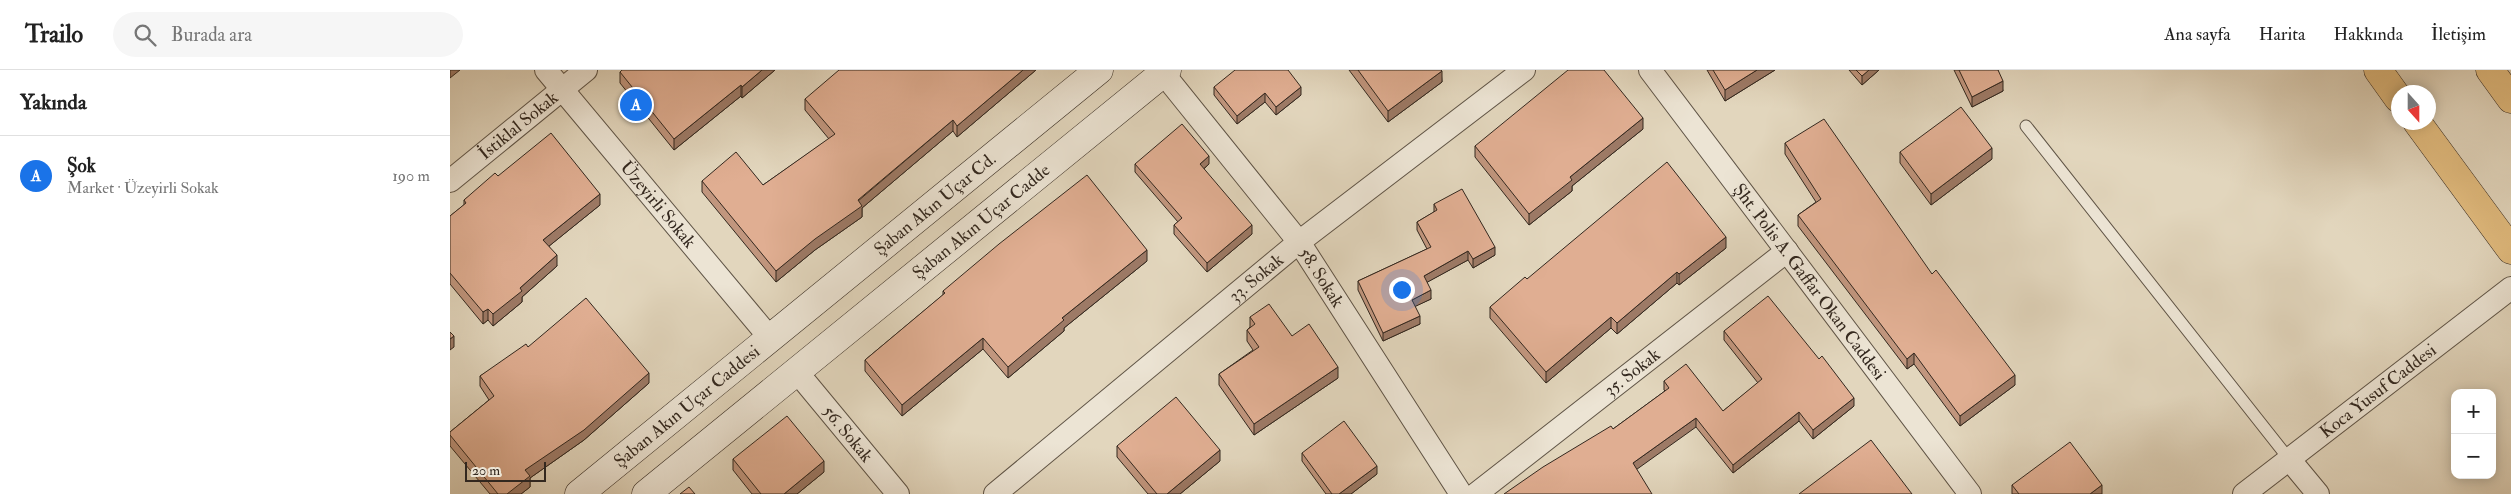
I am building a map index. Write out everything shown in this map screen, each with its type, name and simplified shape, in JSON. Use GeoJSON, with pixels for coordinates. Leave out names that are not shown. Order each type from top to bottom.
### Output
{"type":"FeatureCollection","features":[{"type":"Feature","properties":{"kind":"highway"},"geometry":{"type":"LineString","coordinates":[[2378,70],[2391,88]]}},
{"type":"Feature","properties":{"kind":"highway"},"geometry":{"type":"LineString","coordinates":[[2490,70],[2511,98]]}},
{"type":"Feature","properties":{"kind":"highway"},"geometry":{"type":"LineString","coordinates":[[2423,130],[2511,250]]}},
{"type":"Feature","properties":{"kind":"main road","name":"Şaban Akın Uçar Cd."},"geometry":{"type":"LineString","coordinates":[[770,338],[1099,70]]}},
{"type":"Feature","properties":{"kind":"main road","name":"Şaban Akın Uçar Cadde"},"geometry":{"type":"LineString","coordinates":[[797,372],[1165,72]]}},
{"type":"Feature","properties":{"kind":"main road"},"geometry":{"type":"LineString","coordinates":[[646,494],[797,372],[770,338]]}},
{"type":"Feature","properties":{"kind":"main road","name":"Şaban Akın Uçar Caddesi"},"geometry":{"type":"LineString","coordinates":[[579,494],[770,338]]}},
{"type":"Feature","properties":{"kind":"street","name":"Üzeyirli Sokak"},"geometry":{"type":"LineString","coordinates":[[546,70],[770,338]]}},
{"type":"Feature","properties":{"kind":"street","name":"İstiklal Sokak"},"geometry":{"type":"LineString","coordinates":[[450,181],[586,70]]}},
{"type":"Feature","properties":{"kind":"street","name":"33. Sokak"},"geometry":{"type":"LineString","coordinates":[[994,494],[1299,242],[1524,70]]}},
{"type":"Feature","properties":{"kind":"street","name":"Şht. Polis A. Gaffar Okan Caddesi"},"geometry":{"type":"LineString","coordinates":[[1650,70],[1970,494]]}},
{"type":"Feature","properties":{"kind":"street","name":"58. Sokak"},"geometry":{"type":"LineString","coordinates":[[1165,72],[1299,242],[1461,494]]}},
{"type":"Feature","properties":{"kind":"street","name":"35. Sokak"},"geometry":{"type":"LineString","coordinates":[[1476,494],[1787,251]]}},
{"type":"Feature","properties":{"kind":"street","name":"Koca Yusuf Caddesi"},"geometry":{"type":"LineString","coordinates":[[2244,494],[2511,288]]}},
{"type":"Feature","properties":{"kind":"street","name":"56. Sokak"},"geometry":{"type":"LineString","coordinates":[[797,372],[898,494]]}},
{"type":"Feature","properties":{"kind":"street"},"geometry":{"type":"LineString","coordinates":[[2289,459],[2318,494]]}},
{"type":"Feature","properties":{"kind":"lane"},"geometry":{"type":"LineString","coordinates":[[2026,126],[2289,459]]}},
{"type":"Feature","properties":{"kind":"building"},"geometry":{"type":"Polygon","coordinates":[[[622,70],[762,70],[674,139],[620,72],[622,70]]]}},
{"type":"Feature","properties":{"kind":"building"},"geometry":{"type":"Polygon","coordinates":[[[839,70],[1023,70],[957,126],[953,120],[858,200],[862,206],[815,239],[776,271],[702,181],[736,152],[763,185],[835,134],[805,99],[839,70]]]}},
{"type":"Feature","properties":{"kind":"building"},"geometry":{"type":"Polygon","coordinates":[[[1235,70],[1288,70],[1301,87],[1276,107],[1265,93],[1237,116],[1214,87],[1235,70]]]}},
{"type":"Feature","properties":{"kind":"building"},"geometry":{"type":"Polygon","coordinates":[[[1358,70],[1441,70],[1442,71],[1388,111],[1358,70]]]}},
{"type":"Feature","properties":{"kind":"building"},"geometry":{"type":"Polygon","coordinates":[[[1568,70],[1604,70],[1643,118],[1570,177],[1572,180],[1529,214],[1475,146],[1568,70]]]}},
{"type":"Feature","properties":{"kind":"building"},"geometry":{"type":"Polygon","coordinates":[[[1713,70],[1757,70],[1725,90],[1713,70]]]}},
{"type":"Feature","properties":{"kind":"building"},"geometry":{"type":"Polygon","coordinates":[[[1856,70],[1869,70],[1862,76],[1856,70]]]}},
{"type":"Feature","properties":{"kind":"building"},"geometry":{"type":"Polygon","coordinates":[[[1959,70],[1998,70],[2003,81],[1972,97],[1959,70]]]}},
{"type":"Feature","properties":{"kind":"building"},"geometry":{"type":"Polygon","coordinates":[[[1961,107],[1992,148],[1931,194],[1900,152],[1961,107]]]}},
{"type":"Feature","properties":{"kind":"building"},"geometry":{"type":"Polygon","coordinates":[[[1824,119],[1932,274],[1936,270],[2015,375],[1960,416],[1914,353],[1907,359],[1798,215],[1821,199],[1785,143],[1824,119]]]}},
{"type":"Feature","properties":{"kind":"building"},"geometry":{"type":"Polygon","coordinates":[[[1182,124],[1209,156],[1200,164],[1252,225],[1207,263],[1174,225],[1182,218],[1135,164],[1182,124]]]}},
{"type":"Feature","properties":{"kind":"building"},"geometry":{"type":"Polygon","coordinates":[[[551,133],[600,194],[543,240],[557,255],[520,288],[522,291],[493,314],[488,309],[483,312],[450,273],[450,216],[466,203],[464,200],[495,173],[498,176],[551,133]]]}},
{"type":"Feature","properties":{"kind":"building"},"geometry":{"type":"Polygon","coordinates":[[[1667,162],[1726,237],[1679,274],[1677,272],[1617,323],[1611,317],[1546,372],[1490,307],[1525,277],[1527,279],[1667,162]]]}},
{"type":"Feature","properties":{"kind":"building"},"geometry":{"type":"Polygon","coordinates":[[[1087,175],[1147,250],[1062,318],[1064,320],[1008,367],[983,338],[902,405],[865,360],[945,293],[943,291],[999,244],[1087,175]]]}},
{"type":"Feature","properties":{"kind":"building"},"geometry":{"type":"Polygon","coordinates":[[[1462,189],[1495,247],[1473,259],[1468,251],[1424,276],[1431,290],[1412,300],[1420,316],[1383,333],[1358,281],[1431,247],[1417,222],[1437,210],[1434,204],[1462,189]]]}},
{"type":"Feature","properties":{"kind":"building"},"geometry":{"type":"Polygon","coordinates":[[[1768,296],[1819,359],[1822,356],[1854,398],[1813,430],[1799,412],[1733,465],[1696,418],[1633,463],[1652,494],[1504,494],[1543,467],[1611,426],[1613,429],[1669,388],[1664,381],[1686,364],[1723,411],[1762,379],[1724,331],[1768,296]]]}},
{"type":"Feature","properties":{"kind":"building"},"geometry":{"type":"Polygon","coordinates":[[[586,298],[649,373],[584,430],[525,470],[530,476],[507,494],[498,494],[450,435],[450,432],[494,396],[480,376],[526,344],[528,347],[586,298]]]}},
{"type":"Feature","properties":{"kind":"building"},"geometry":{"type":"Polygon","coordinates":[[[1269,304],[1292,336],[1309,324],[1338,367],[1254,424],[1219,374],[1259,347],[1247,330],[1255,324],[1250,317],[1269,304]]]}},
{"type":"Feature","properties":{"kind":"building"},"geometry":{"type":"Polygon","coordinates":[[[1176,397],[1220,450],[1167,494],[1157,494],[1117,446],[1176,397]]]}},
{"type":"Feature","properties":{"kind":"building"},"geometry":{"type":"Polygon","coordinates":[[[787,416],[824,461],[784,494],[761,494],[733,459],[787,416]]]}},
{"type":"Feature","properties":{"kind":"building"},"geometry":{"type":"Polygon","coordinates":[[[1344,421],[1377,466],[1339,494],[1332,494],[1302,453],[1344,421]]]}},
{"type":"Feature","properties":{"kind":"building"},"geometry":{"type":"Polygon","coordinates":[[[1871,440],[1912,494],[1799,494],[1871,440]]]}},
{"type":"Feature","properties":{"kind":"building"},"geometry":{"type":"Polygon","coordinates":[[[2070,442],[2102,485],[2090,494],[2019,494],[2012,485],[2070,442]]]}},
{"type":"Feature","properties":{"kind":"building"},"geometry":{"type":"Polygon","coordinates":[[[689,487],[695,494],[680,494],[689,487]]]}},
{"type":"Feature","properties":{"kind":"place","name":"Şok"},"geometry":{"type":"Point","coordinates":[636,105]}}]}
